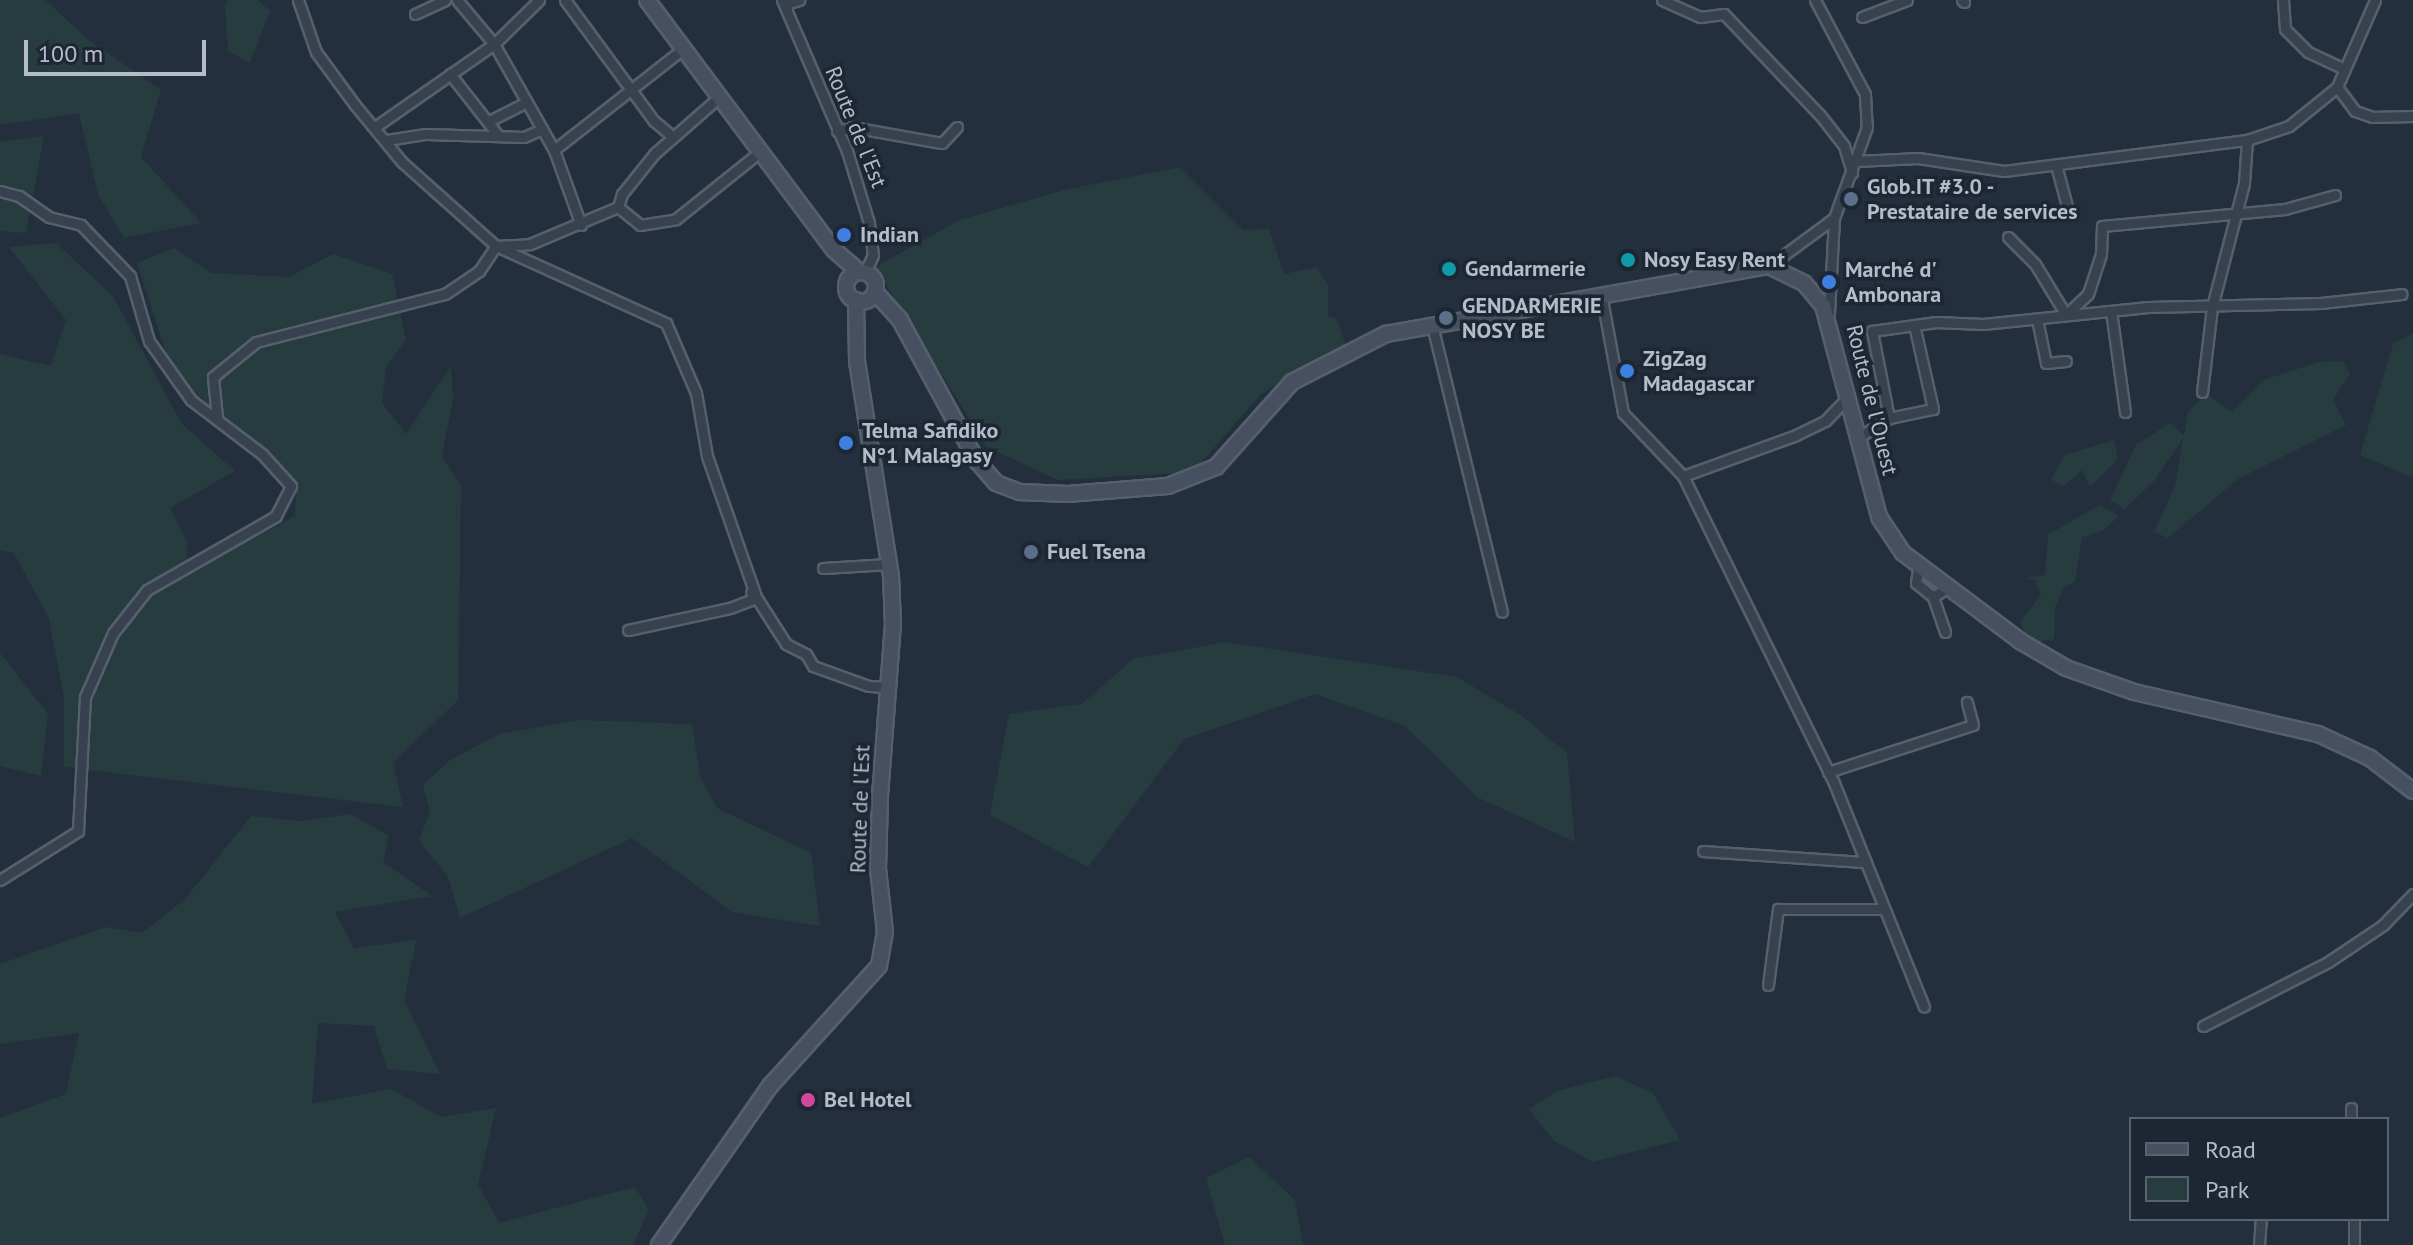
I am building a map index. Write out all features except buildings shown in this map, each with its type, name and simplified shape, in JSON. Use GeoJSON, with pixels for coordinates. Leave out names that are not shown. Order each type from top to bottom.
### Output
{"type":"FeatureCollection","features":[{"type":"Feature","properties":{"kind":"main road"},"geometry":{"type":"LineString","coordinates":[[647,0],[844,262],[874,280],[866,298]]}},
{"type":"Feature","properties":{"kind":"main road"},"geometry":{"type":"LineString","coordinates":[[844,262],[846,285]]}},
{"type":"Feature","properties":{"kind":"main road"},"geometry":{"type":"LineString","coordinates":[[846,285],[891,309],[977,461],[996,483],[1040,495],[1168,486],[1216,467],[1236,449],[1292,382],[1386,334],[1769,266]]}},
{"type":"Feature","properties":{"kind":"main road","name":"Route de l'Ouest"},"geometry":{"type":"LineString","coordinates":[[1769,266],[1804,283],[1829,318],[1879,517],[1896,545],[1919,564],[2066,668],[2134,692],[2318,734],[2370,758],[2413,791]]}},
{"type":"Feature","properties":{"kind":"main road"},"geometry":{"type":"LineString","coordinates":[[846,285],[862,272]]}},
{"type":"Feature","properties":{"kind":"main road","name":"Route de l'Est"},"geometry":{"type":"LineString","coordinates":[[659,1245],[770,1086],[879,966],[885,932],[879,810],[893,625],[889,564],[857,361],[866,298]]}},
{"type":"Feature","properties":{"kind":"street"},"geometry":{"type":"LineString","coordinates":[[298,0],[316,52],[418,178],[496,246],[666,323],[696,393],[707,456],[753,599],[628,630]]}},
{"type":"Feature","properties":{"kind":"street"},"geometry":{"type":"LineString","coordinates":[[415,14],[445,0]]}},
{"type":"Feature","properties":{"kind":"street"},"geometry":{"type":"LineString","coordinates":[[457,0],[494,44],[554,150],[581,225]]}},
{"type":"Feature","properties":{"kind":"street"},"geometry":{"type":"LineString","coordinates":[[375,127],[494,44],[539,0]]}},
{"type":"Feature","properties":{"kind":"street"},"geometry":{"type":"LineString","coordinates":[[565,0],[654,121],[672,136]]}},
{"type":"Feature","properties":{"kind":"street","name":"Route de l'Est"},"geometry":{"type":"LineString","coordinates":[[782,0],[837,131],[869,223],[873,255],[862,272]]}},
{"type":"Feature","properties":{"kind":"street"},"geometry":{"type":"LineString","coordinates":[[792,24],[785,4],[799,0]]}},
{"type":"Feature","properties":{"kind":"street"},"geometry":{"type":"LineString","coordinates":[[1662,0],[1700,17],[1724,14],[1820,115],[1844,146],[1852,173]]}},
{"type":"Feature","properties":{"kind":"street"},"geometry":{"type":"LineString","coordinates":[[1815,0],[1865,94],[1867,127],[1834,218],[1829,318]]}},
{"type":"Feature","properties":{"kind":"street"},"geometry":{"type":"LineString","coordinates":[[1862,17],[1907,0]]}},
{"type":"Feature","properties":{"kind":"street"},"geometry":{"type":"LineString","coordinates":[[2283,0],[2285,29],[2308,52],[2344,69]]}},
{"type":"Feature","properties":{"kind":"street"},"geometry":{"type":"LineString","coordinates":[[1857,161],[1918,158],[2004,171],[2247,140],[2289,126],[2337,87],[2375,0]]}},
{"type":"Feature","properties":{"kind":"street"},"geometry":{"type":"LineString","coordinates":[[554,150],[683,49]]}},
{"type":"Feature","properties":{"kind":"street"},"geometry":{"type":"LineString","coordinates":[[450,74],[491,120],[497,134]]}},
{"type":"Feature","properties":{"kind":"street"},"geometry":{"type":"LineString","coordinates":[[2337,87],[2355,111],[2372,117],[2413,116]]}},
{"type":"Feature","properties":{"kind":"street"},"geometry":{"type":"LineString","coordinates":[[496,246],[530,244],[618,207],[622,194],[672,136],[719,97]]}},
{"type":"Feature","properties":{"kind":"street"},"geometry":{"type":"LineString","coordinates":[[491,120],[527,102]]}},
{"type":"Feature","properties":{"kind":"street"},"geometry":{"type":"LineString","coordinates":[[837,131],[852,127],[942,143],[957,127]]}},
{"type":"Feature","properties":{"kind":"street"},"geometry":{"type":"LineString","coordinates":[[387,140],[426,134],[524,137],[542,129]]}},
{"type":"Feature","properties":{"kind":"street"},"geometry":{"type":"LineString","coordinates":[[2202,392],[2212,307],[2239,211],[2247,140]]}},
{"type":"Feature","properties":{"kind":"street"},"geometry":{"type":"LineString","coordinates":[[618,207],[640,225],[676,219],[762,150]]}},
{"type":"Feature","properties":{"kind":"street"},"geometry":{"type":"LineString","coordinates":[[2056,165],[2067,206]]}},
{"type":"Feature","properties":{"kind":"street"},"geometry":{"type":"LineString","coordinates":[[0,191],[19,196],[49,217],[81,225],[130,276],[149,341],[191,400],[217,417],[291,486],[276,516],[147,590],[113,633],[85,697],[78,831],[0,880]]}},
{"type":"Feature","properties":{"kind":"street"},"geometry":{"type":"LineString","coordinates":[[2066,315],[2088,294],[2101,254],[2102,226],[2314,205],[2335,195]]}},
{"type":"Feature","properties":{"kind":"street"},"geometry":{"type":"LineString","coordinates":[[1769,266],[1834,218]]}},
{"type":"Feature","properties":{"kind":"street"},"geometry":{"type":"LineString","coordinates":[[2008,237],[2035,264],[2066,315]]}},
{"type":"Feature","properties":{"kind":"street"},"geometry":{"type":"LineString","coordinates":[[217,417],[213,377],[256,342],[445,294],[479,271],[496,246]]}},
{"type":"Feature","properties":{"kind":"street"},"geometry":{"type":"LineString","coordinates":[[1601,294],[1623,413],[1683,476],[1828,772],[1924,1007]]}},
{"type":"Feature","properties":{"kind":"street"},"geometry":{"type":"LineString","coordinates":[[1889,418],[1872,331],[1914,325],[2037,319],[2111,311],[2402,294]]}},
{"type":"Feature","properties":{"kind":"street"},"geometry":{"type":"LineString","coordinates":[[2111,311],[2125,412]]}},
{"type":"Feature","properties":{"kind":"street"},"geometry":{"type":"LineString","coordinates":[[2037,319],[2046,363],[2066,361]]}},
{"type":"Feature","properties":{"kind":"street"},"geometry":{"type":"LineString","coordinates":[[1432,325],[1502,612]]}},
{"type":"Feature","properties":{"kind":"street"},"geometry":{"type":"LineString","coordinates":[[1859,437],[1889,418],[1933,409],[1914,325]]}},
{"type":"Feature","properties":{"kind":"street"},"geometry":{"type":"LineString","coordinates":[[1683,476],[1816,426],[1849,396]]}},
{"type":"Feature","properties":{"kind":"street"},"geometry":{"type":"LineString","coordinates":[[823,568],[889,564]]}},
{"type":"Feature","properties":{"kind":"street"},"geometry":{"type":"LineString","coordinates":[[1919,564],[1916,583],[1933,597],[1945,632]]}},
{"type":"Feature","properties":{"kind":"street"},"geometry":{"type":"LineString","coordinates":[[746,577],[786,644],[806,654],[813,666],[869,686],[888,687]]}},
{"type":"Feature","properties":{"kind":"street"},"geometry":{"type":"LineString","coordinates":[[1933,597],[1948,587]]}},
{"type":"Feature","properties":{"kind":"street"},"geometry":{"type":"LineString","coordinates":[[1828,772],[1973,725],[1967,702]]}},
{"type":"Feature","properties":{"kind":"street"},"geometry":{"type":"LineString","coordinates":[[1703,851],[1866,862]]}},
{"type":"Feature","properties":{"kind":"street"},"geometry":{"type":"LineString","coordinates":[[2203,1026],[2328,962],[2383,925],[2413,894]]}},
{"type":"Feature","properties":{"kind":"street"},"geometry":{"type":"LineString","coordinates":[[1768,985],[1778,909],[1884,909]]}},
{"type":"Feature","properties":{"kind":"street"},"geometry":{"type":"LineString","coordinates":[[2351,1108],[2351,1117]]}},
{"type":"Feature","properties":{"kind":"street"},"geometry":{"type":"LineString","coordinates":[[2259,1245],[2261,1221]]}},
{"type":"Feature","properties":{"kind":"street"},"geometry":{"type":"LineString","coordinates":[[2354,1221],[2354,1245]]}},
{"type":"Feature","properties":{"kind":"green space"},"geometry":{"type":"Polygon","coordinates":[[[0,0],[45,0],[90,41],[161,90],[141,157],[201,223],[124,238],[98,194],[79,113],[0,125],[0,0]]]}},
{"type":"Feature","properties":{"kind":"green space"},"geometry":{"type":"Polygon","coordinates":[[[229,0],[258,0],[270,11],[250,63],[228,51],[225,3],[229,0]]]}},
{"type":"Feature","properties":{"kind":"green space"},"geometry":{"type":"Polygon","coordinates":[[[44,136],[26,233],[0,231],[0,142],[44,136]]]}},
{"type":"Feature","properties":{"kind":"green space"},"geometry":{"type":"Polygon","coordinates":[[[1180,167],[1243,230],[1269,229],[1284,274],[1317,267],[1328,285],[1328,316],[1337,319],[1347,349],[1310,362],[1261,394],[1193,472],[1058,480],[987,447],[875,267],[960,220],[1068,189],[1180,167]]]}},
{"type":"Feature","properties":{"kind":"green space"},"geometry":{"type":"Polygon","coordinates":[[[56,243],[113,296],[182,424],[235,471],[170,508],[187,542],[187,573],[295,516],[297,482],[269,452],[173,375],[137,263],[174,248],[211,273],[289,277],[333,254],[392,274],[406,340],[386,366],[382,403],[406,434],[451,366],[453,398],[442,457],[461,485],[458,700],[393,763],[403,807],[64,767],[64,697],[49,619],[14,553],[0,550],[0,354],[51,366],[66,320],[9,247],[56,243]]]}},
{"type":"Feature","properties":{"kind":"green space"},"geometry":{"type":"Polygon","coordinates":[[[2413,333],[2413,478],[2360,455],[2393,344],[2413,333]]]}},
{"type":"Feature","properties":{"kind":"green space"},"geometry":{"type":"Polygon","coordinates":[[[2342,361],[2350,373],[2333,400],[2346,425],[2238,479],[2168,538],[2154,532],[2175,486],[2183,438],[2154,481],[2125,509],[2110,500],[2136,445],[2170,423],[2184,436],[2188,412],[2206,394],[2232,412],[2263,380],[2319,362],[2342,361]]]}},
{"type":"Feature","properties":{"kind":"green space"},"geometry":{"type":"Polygon","coordinates":[[[2114,440],[2118,459],[2090,487],[2082,470],[2063,487],[2051,479],[2065,455],[2114,440]]]}},
{"type":"Feature","properties":{"kind":"green space"},"geometry":{"type":"Polygon","coordinates":[[[2099,505],[2119,516],[2104,530],[2082,537],[2075,582],[2065,586],[2055,607],[2054,639],[2030,643],[2020,622],[2041,595],[2035,580],[2026,578],[2045,575],[2048,535],[2099,505]]]}},
{"type":"Feature","properties":{"kind":"green space"},"geometry":{"type":"Polygon","coordinates":[[[1226,642],[1457,677],[1519,714],[1567,753],[1575,842],[1477,797],[1405,726],[1315,694],[1184,739],[1088,867],[990,815],[1009,714],[1082,704],[1133,659],[1226,642]]]}},
{"type":"Feature","properties":{"kind":"green space"},"geometry":{"type":"Polygon","coordinates":[[[0,653],[48,714],[41,776],[0,766],[0,653]]]}},
{"type":"Feature","properties":{"kind":"green space"},"geometry":{"type":"Polygon","coordinates":[[[580,720],[692,724],[700,776],[717,808],[811,853],[820,926],[732,912],[632,838],[460,918],[448,877],[419,840],[430,812],[423,785],[450,760],[500,734],[580,720]]]}},
{"type":"Feature","properties":{"kind":"green space"},"geometry":{"type":"Polygon","coordinates":[[[351,814],[389,836],[383,862],[432,896],[335,912],[354,948],[416,940],[404,1000],[440,1074],[387,1069],[374,1026],[318,1023],[312,1104],[391,1089],[441,1117],[496,1108],[478,1184],[499,1223],[635,1187],[649,1210],[633,1245],[0,1245],[0,1118],[66,1094],[79,1033],[0,1044],[0,964],[106,927],[142,933],[186,898],[251,816],[300,821],[351,814]]]}},
{"type":"Feature","properties":{"kind":"green space"},"geometry":{"type":"Polygon","coordinates":[[[1615,1076],[1653,1093],[1680,1140],[1593,1162],[1554,1141],[1529,1109],[1557,1091],[1615,1076]]]}},
{"type":"Feature","properties":{"kind":"green space"},"geometry":{"type":"Polygon","coordinates":[[[1249,1157],[1295,1200],[1303,1245],[1225,1245],[1206,1178],[1249,1157]]]}},
{"type":"Feature","properties":{"kind":"place","name":"Glob.IT #3.0 - Prestataire de services"},"geometry":{"type":"Point","coordinates":[1851,199]}},
{"type":"Feature","properties":{"kind":"place","name":"Indian"},"geometry":{"type":"Point","coordinates":[844,235]}},
{"type":"Feature","properties":{"kind":"place","name":"Nosy Easy Rent"},"geometry":{"type":"Point","coordinates":[1628,260]}},
{"type":"Feature","properties":{"kind":"place","name":"Gendarmerie"},"geometry":{"type":"Point","coordinates":[1449,269]}},
{"type":"Feature","properties":{"kind":"place","name":"Marché d' Ambonara"},"geometry":{"type":"Point","coordinates":[1829,282]}},
{"type":"Feature","properties":{"kind":"place","name":"GENDARMERIE NOSY BE"},"geometry":{"type":"Point","coordinates":[1446,318]}},
{"type":"Feature","properties":{"kind":"place","name":"ZigZag Madagascar"},"geometry":{"type":"Point","coordinates":[1627,371]}},
{"type":"Feature","properties":{"kind":"place","name":"Telma Safidiko N°1 Malagasy"},"geometry":{"type":"Point","coordinates":[846,443]}},
{"type":"Feature","properties":{"kind":"place","name":"Fuel Tsena"},"geometry":{"type":"Point","coordinates":[1031,552]}},
{"type":"Feature","properties":{"kind":"place","name":"Bel Hotel"},"geometry":{"type":"Point","coordinates":[808,1100]}}]}
